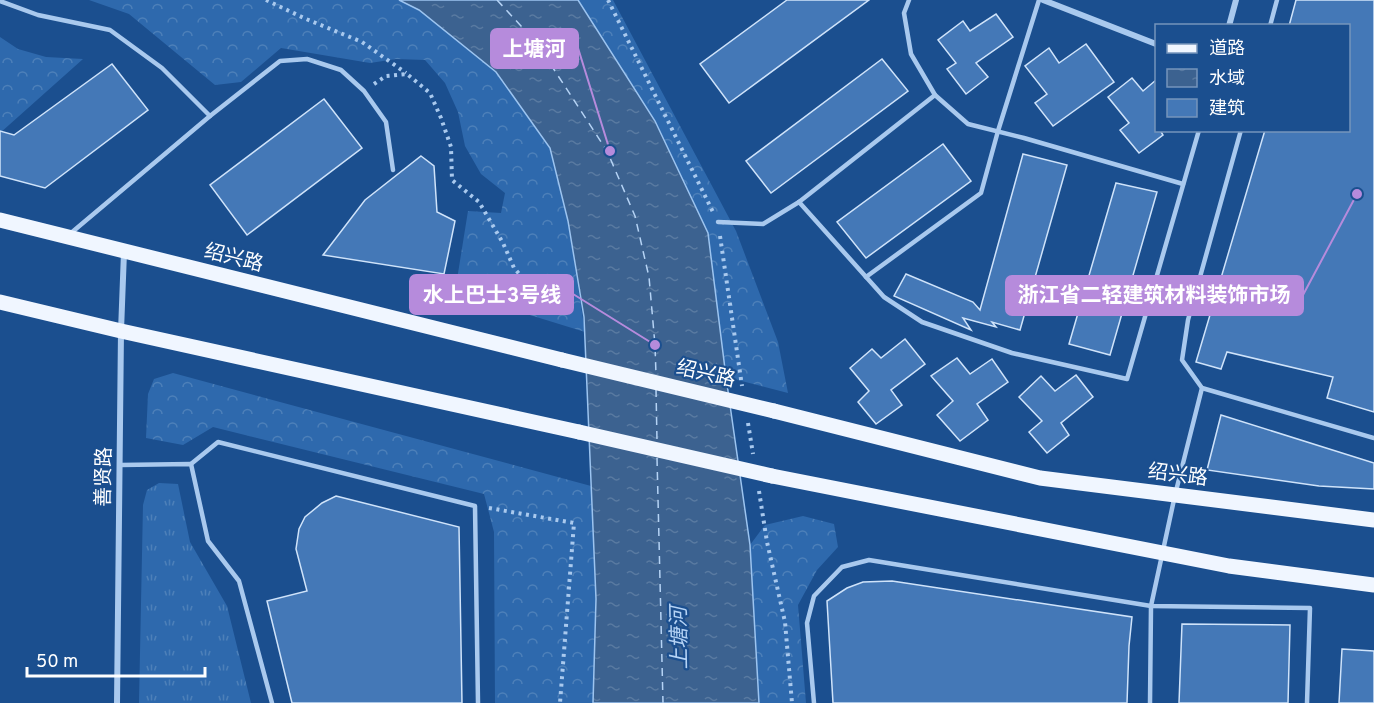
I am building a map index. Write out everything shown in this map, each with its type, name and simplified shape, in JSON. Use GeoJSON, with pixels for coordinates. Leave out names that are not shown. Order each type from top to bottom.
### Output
{"type":"FeatureCollection","features":[{"type":"Feature","properties":{"kind":"main road","name":"绍兴路"},"geometry":{"type":"LineString","coordinates":[[0,220],[1040,478],[1374,520]]}},
{"type":"Feature","properties":{"kind":"main road"},"geometry":{"type":"LineString","coordinates":[[0,302],[772,476],[1229,566],[1374,585]]}},
{"type":"Feature","properties":{"kind":"street"},"geometry":{"type":"LineString","coordinates":[[1041,0],[1056,2],[1155,44]]}},
{"type":"Feature","properties":{"kind":"street"},"geometry":{"type":"LineString","coordinates":[[1230,24],[1236,0]]}},
{"type":"Feature","properties":{"kind":"street","name":"善贤路"},"geometry":{"type":"LineString","coordinates":[[117,703],[124,251]]}},
{"type":"Feature","properties":{"kind":"lane"},"geometry":{"type":"LineString","coordinates":[[909,0],[904,13],[911,54],[935,95],[968,124],[1183,184]]}},
{"type":"Feature","properties":{"kind":"lane"},"geometry":{"type":"LineString","coordinates":[[866,277],[981,193],[998,131],[1041,0]]}},
{"type":"Feature","properties":{"kind":"lane"},"geometry":{"type":"LineString","coordinates":[[1271,24],[1277,0]]}},
{"type":"Feature","properties":{"kind":"lane"},"geometry":{"type":"LineString","coordinates":[[0,1],[38,15],[110,30],[162,68],[210,116]]}},
{"type":"Feature","properties":{"kind":"lane"},"geometry":{"type":"LineString","coordinates":[[67,237],[210,116],[280,61],[307,59],[341,70],[364,91],[386,122],[393,170]]}},
{"type":"Feature","properties":{"kind":"lane"},"geometry":{"type":"LineString","coordinates":[[718,222],[763,224],[799,202],[935,95]]}},
{"type":"Feature","properties":{"kind":"lane"},"geometry":{"type":"LineString","coordinates":[[799,202],[884,297],[922,322],[1012,353],[1127,379],[1197,132]]}},
{"type":"Feature","properties":{"kind":"lane"},"geometry":{"type":"LineString","coordinates":[[1240,132],[1188,320],[1182,360],[1202,388],[1374,438]]}},
{"type":"Feature","properties":{"kind":"lane"},"geometry":{"type":"LineString","coordinates":[[1150,703],[1151,606],[1175,495],[1202,388]]}},
{"type":"Feature","properties":{"kind":"lane"},"geometry":{"type":"LineString","coordinates":[[120,465],[191,464],[218,442],[475,506],[478,703]]}},
{"type":"Feature","properties":{"kind":"lane"},"geometry":{"type":"LineString","coordinates":[[191,464],[208,540],[239,581],[272,703]]}},
{"type":"Feature","properties":{"kind":"lane"},"geometry":{"type":"LineString","coordinates":[[814,703],[807,623],[814,596],[842,567],[869,560],[1151,606],[1310,608],[1307,703]]}},
{"type":"Feature","properties":{"kind":"path"},"geometry":{"type":"LineString","coordinates":[[266,0],[362,42],[430,93],[451,147],[452,180],[479,202],[503,243],[514,268],[530,286],[555,302]]}},
{"type":"Feature","properties":{"kind":"path"},"geometry":{"type":"LineString","coordinates":[[608,0],[718,222]]}},
{"type":"Feature","properties":{"kind":"path"},"geometry":{"type":"LineString","coordinates":[[364,91],[386,76],[407,74]]}},
{"type":"Feature","properties":{"kind":"path"},"geometry":{"type":"LineString","coordinates":[[475,506],[573,523],[560,703]]}},
{"type":"Feature","properties":{"kind":"green space"},"geometry":{"type":"Polygon","coordinates":[[[89,0],[399,0],[419,10],[496,72],[550,148],[568,221],[585,332],[455,292],[468,211],[501,213],[505,193],[481,174],[465,146],[458,112],[445,83],[425,60],[396,59],[370,63],[281,48],[241,82],[215,85],[129,14],[89,0]]]}},
{"type":"Feature","properties":{"kind":"green space"},"geometry":{"type":"Polygon","coordinates":[[[578,0],[613,0],[736,231],[778,342],[788,393],[726,377],[708,233],[608,47],[578,0]]]}},
{"type":"Feature","properties":{"kind":"green space"},"geometry":{"type":"Polygon","coordinates":[[[0,37],[18,49],[46,57],[83,59],[0,133],[0,37]]]}},
{"type":"Feature","properties":{"kind":"green space"},"geometry":{"type":"Polygon","coordinates":[[[173,373],[591,486],[596,599],[593,703],[495,703],[494,532],[484,494],[213,427],[183,445],[146,438],[148,394],[154,379],[173,373]]]}},
{"type":"Feature","properties":{"kind":"green space"},"geometry":{"type":"Polygon","coordinates":[[[159,483],[178,484],[190,542],[227,606],[251,703],[139,703],[143,505],[147,490],[159,483]]]}},
{"type":"Feature","properties":{"kind":"green space"},"geometry":{"type":"Polygon","coordinates":[[[803,516],[834,524],[838,547],[817,570],[798,605],[806,703],[758,703],[750,545],[765,525],[803,516]]]}},
{"type":"Feature","properties":{"kind":"water"},"geometry":{"type":"Polygon","coordinates":[[[399,0],[578,0],[655,121],[708,233],[750,545],[759,703],[593,703],[596,599],[584,317],[568,221],[550,148],[496,72],[419,10],[399,0]]]}},
{"type":"Feature","properties":{"kind":"building"},"geometry":{"type":"Polygon","coordinates":[[[787,0],[869,0],[729,103],[700,64],[787,0]]]}},
{"type":"Feature","properties":{"kind":"building"},"geometry":{"type":"Polygon","coordinates":[[[1296,0],[1374,0],[1374,412],[1327,398],[1333,377],[1227,352],[1221,369],[1196,362],[1264,132],[1350,132],[1350,24],[1290,24],[1296,0]]]}},
{"type":"Feature","properties":{"kind":"building"},"geometry":{"type":"Polygon","coordinates":[[[996,14],[1013,37],[976,63],[988,77],[966,94],[947,69],[956,63],[938,40],[963,21],[970,31],[996,14]]]}},
{"type":"Feature","properties":{"kind":"building"},"geometry":{"type":"Polygon","coordinates":[[[1086,44],[1114,82],[1053,126],[1035,103],[1047,94],[1025,66],[1049,48],[1059,63],[1086,44]]]}},
{"type":"Feature","properties":{"kind":"building"},"geometry":{"type":"Polygon","coordinates":[[[882,59],[908,91],[771,193],[746,161],[882,59]]]}},
{"type":"Feature","properties":{"kind":"building"},"geometry":{"type":"Polygon","coordinates":[[[112,64],[148,110],[45,188],[0,176],[0,131],[14,135],[112,64]]]}},
{"type":"Feature","properties":{"kind":"building"},"geometry":{"type":"Polygon","coordinates":[[[1132,78],[1143,91],[1155,81],[1155,132],[1161,132],[1163,135],[1139,153],[1120,130],[1129,123],[1108,97],[1132,78]]]}},
{"type":"Feature","properties":{"kind":"building"},"geometry":{"type":"Polygon","coordinates":[[[324,99],[362,148],[247,235],[210,185],[324,99]]]}},
{"type":"Feature","properties":{"kind":"building"},"geometry":{"type":"Polygon","coordinates":[[[943,144],[971,181],[866,258],[837,222],[943,144]]]}},
{"type":"Feature","properties":{"kind":"building"},"geometry":{"type":"Polygon","coordinates":[[[1023,154],[1067,165],[1020,330],[992,322],[996,327],[963,318],[971,330],[894,296],[906,274],[973,302],[980,310],[1023,154]]]}},
{"type":"Feature","properties":{"kind":"building"},"geometry":{"type":"Polygon","coordinates":[[[421,156],[434,166],[437,212],[455,221],[444,274],[323,255],[365,200],[421,156]]]}},
{"type":"Feature","properties":{"kind":"building"},"geometry":{"type":"Polygon","coordinates":[[[1116,183],[1157,192],[1110,355],[1069,344],[1116,183]]]}},
{"type":"Feature","properties":{"kind":"building"},"geometry":{"type":"Polygon","coordinates":[[[905,339],[925,364],[891,390],[902,405],[876,424],[858,402],[869,391],[850,368],[872,349],[881,358],[905,339]]]}},
{"type":"Feature","properties":{"kind":"building"},"geometry":{"type":"Polygon","coordinates":[[[957,358],[970,374],[992,359],[1008,382],[977,404],[988,420],[960,441],[937,415],[953,401],[931,376],[957,358]]]}},
{"type":"Feature","properties":{"kind":"building"},"geometry":{"type":"Polygon","coordinates":[[[1076,375],[1093,397],[1061,423],[1069,435],[1047,453],[1029,432],[1042,421],[1019,397],[1041,376],[1055,391],[1076,375]]]}},
{"type":"Feature","properties":{"kind":"building"},"geometry":{"type":"Polygon","coordinates":[[[1221,415],[1374,463],[1374,489],[1319,486],[1207,470],[1221,415]]]}},
{"type":"Feature","properties":{"kind":"building"},"geometry":{"type":"Polygon","coordinates":[[[336,496],[459,527],[462,703],[292,703],[267,601],[307,591],[296,549],[299,529],[305,517],[322,503],[336,496]]]}},
{"type":"Feature","properties":{"kind":"building"},"geometry":{"type":"Polygon","coordinates":[[[892,581],[1132,617],[1127,703],[833,703],[827,601],[847,588],[863,582],[892,581]]]}},
{"type":"Feature","properties":{"kind":"building"},"geometry":{"type":"Polygon","coordinates":[[[1182,624],[1290,625],[1288,703],[1179,703],[1182,624]]]}},
{"type":"Feature","properties":{"kind":"building"},"geometry":{"type":"Polygon","coordinates":[[[1342,649],[1374,651],[1374,703],[1339,703],[1342,649]]]}},
{"type":"Feature","properties":{"kind":"ferry route"},"geometry":{"type":"LineString","coordinates":[[497,0],[522,27],[553,68],[607,151],[635,216],[649,277],[656,375]]}},
{"type":"Feature","properties":{"kind":"ferry route"},"geometry":{"type":"LineString","coordinates":[[656,389],[657,441]]}},
{"type":"Feature","properties":{"kind":"ferry route"},"geometry":{"type":"LineString","coordinates":[[657,458],[663,703]]}},
{"type":"Feature","properties":{"kind":"place","name":"上塘河"},"geometry":{"type":"Point","coordinates":[610,151]}},
{"type":"Feature","properties":{"kind":"place","name":"浙江省二轻建筑材料装饰市场"},"geometry":{"type":"Point","coordinates":[1357,194]}},
{"type":"Feature","properties":{"kind":"place","name":"水上巴士3号线"},"geometry":{"type":"Point","coordinates":[655,345]}}]}
